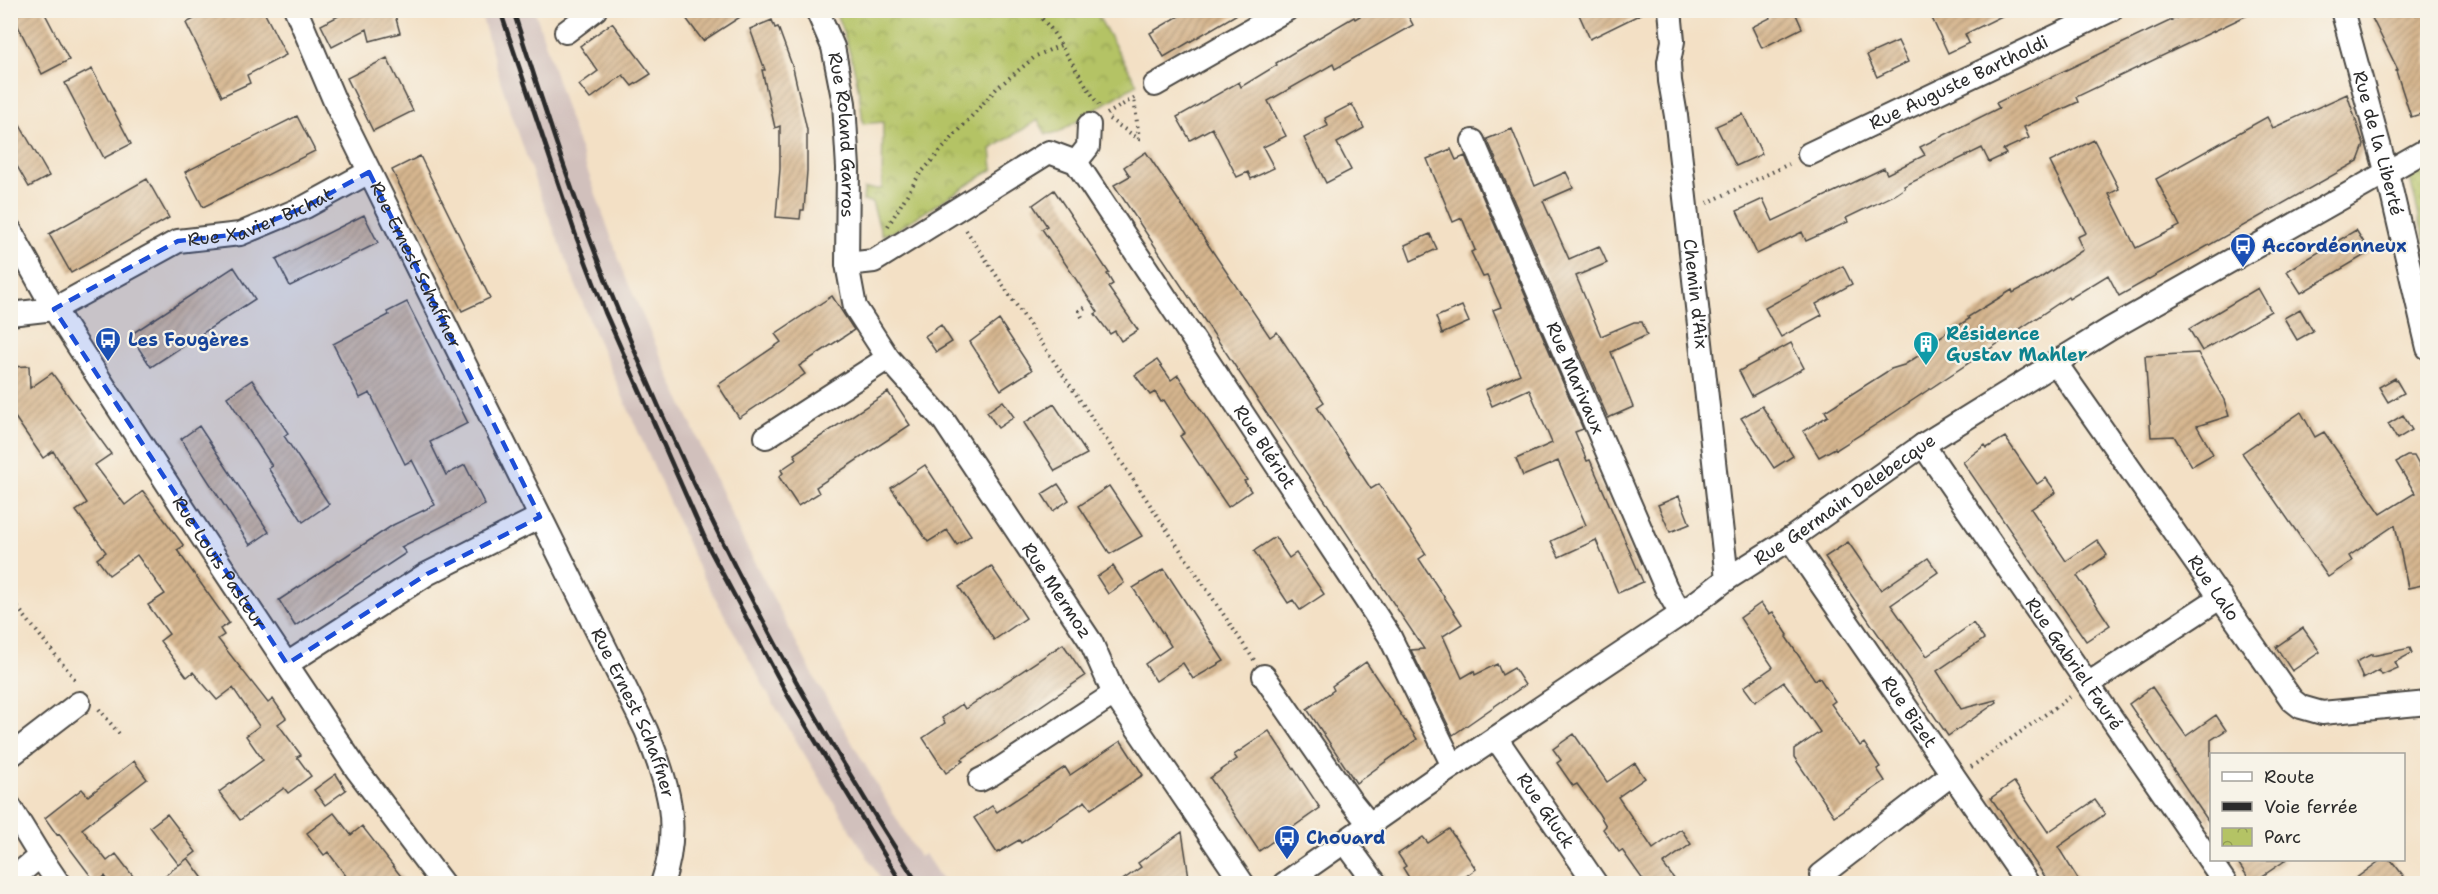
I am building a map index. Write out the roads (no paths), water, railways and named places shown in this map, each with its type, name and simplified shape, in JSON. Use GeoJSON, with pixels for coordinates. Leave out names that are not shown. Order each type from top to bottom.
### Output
{"type":"FeatureCollection","features":[{"type":"Feature","properties":{"kind":"street","name":"Rue Ernest Schaffner"},"geometry":{"type":"LineString","coordinates":[[296,10],[335,102],[369,172],[646,730],[664,774],[672,819],[671,852],[663,883]]}},
{"type":"Feature","properties":{"kind":"street"},"geometry":{"type":"LineString","coordinates":[[566,32],[595,10]]}},
{"type":"Feature","properties":{"kind":"street","name":"Rue Roland Garros"},"geometry":{"type":"LineString","coordinates":[[817,10],[833,48],[844,103],[848,168],[847,264],[855,307]]}},
{"type":"Feature","properties":{"kind":"street"},"geometry":{"type":"LineString","coordinates":[[1155,85],[1286,10]]}},
{"type":"Feature","properties":{"kind":"street","name":"Chemin d'Aix"},"geometry":{"type":"LineString","coordinates":[[1670,10],[1672,41],[1669,62],[1670,81],[1676,116],[1727,579]]}},
{"type":"Feature","properties":{"kind":"street","name":"Rue Auguste Bartholdi"},"geometry":{"type":"LineString","coordinates":[[1809,154],[2111,10]]}},
{"type":"Feature","properties":{"kind":"street","name":"Rue de la Liberté"},"geometry":{"type":"LineString","coordinates":[[2342,10],[2386,172],[2427,348]]}},
{"type":"Feature","properties":{"kind":"street"},"geometry":{"type":"LineString","coordinates":[[847,264],[874,261],[1049,152],[1076,162],[1088,147],[1097,120]]}},
{"type":"Feature","properties":{"kind":"street","name":"Rue Marivaux"},"geometry":{"type":"LineString","coordinates":[[1473,141],[1666,588],[1681,614]]}},
{"type":"Feature","properties":{"kind":"street","name":"Rue Germain Delebecque"},"geometry":{"type":"LineString","coordinates":[[1284,884],[1453,766],[1681,614],[1727,579],[1790,539],[1923,445],[2055,362],[2427,149]]}},
{"type":"Feature","properties":{"kind":"street","name":"Rue Blériot"},"geometry":{"type":"LineString","coordinates":[[1076,162],[1389,635],[1453,766]]}},
{"type":"Feature","properties":{"kind":"street","name":"Rue Xavier Bichat"},"geometry":{"type":"LineString","coordinates":[[54,309],[178,241],[240,234],[305,207],[369,172]]}},
{"type":"Feature","properties":{"kind":"street","name":"Rue Louis Pasteur"},"geometry":{"type":"LineString","coordinates":[[10,230],[54,309],[357,770],[443,884]]}},
{"type":"Feature","properties":{"kind":"street","name":"Rue Mermoz"},"geometry":{"type":"LineString","coordinates":[[855,307],[888,358],[944,420],[1091,642],[1114,694],[1242,884]]}},
{"type":"Feature","properties":{"kind":"street"},"geometry":{"type":"LineString","coordinates":[[10,314],[54,309]]}},
{"type":"Feature","properties":{"kind":"street"},"geometry":{"type":"LineString","coordinates":[[766,437],[888,358]]}},
{"type":"Feature","properties":{"kind":"street","name":"Rue Lalo"},"geometry":{"type":"LineString","coordinates":[[2055,362],[2292,700],[2301,707],[2322,713],[2427,703]]}},
{"type":"Feature","properties":{"kind":"street","name":"Rue Gabriel Fauré"},"geometry":{"type":"LineString","coordinates":[[1923,445],[2210,861]]}},
{"type":"Feature","properties":{"kind":"street"},"geometry":{"type":"LineString","coordinates":[[287,664],[361,614],[427,574],[540,517]]}},
{"type":"Feature","properties":{"kind":"street","name":"Rue Bizet"},"geometry":{"type":"LineString","coordinates":[[1790,539],[2028,884]]}},
{"type":"Feature","properties":{"kind":"street"},"geometry":{"type":"LineString","coordinates":[[2088,684],[2221,597]]}},
{"type":"Feature","properties":{"kind":"street"},"geometry":{"type":"LineString","coordinates":[[1264,676],[1350,800],[1370,825]]}},
{"type":"Feature","properties":{"kind":"street"},"geometry":{"type":"LineString","coordinates":[[980,780],[993,774],[1114,694]]}},
{"type":"Feature","properties":{"kind":"street"},"geometry":{"type":"LineString","coordinates":[[10,756],[85,698]]}},
{"type":"Feature","properties":{"kind":"street","name":"Rue Gluck"},"geometry":{"type":"LineString","coordinates":[[1496,738],[1596,884]]}},
{"type":"Feature","properties":{"kind":"street"},"geometry":{"type":"LineString","coordinates":[[1827,884],[1821,875],[1952,774]]}},
{"type":"Feature","properties":{"kind":"street"},"geometry":{"type":"LineString","coordinates":[[13,811],[59,884]]}},
{"type":"Feature","properties":{"kind":"street"},"geometry":{"type":"LineString","coordinates":[[1345,842],[1376,884]]}},
{"type":"Feature","properties":{"kind":"street"},"geometry":{"type":"LineString","coordinates":[[10,881],[40,856]]}},
{"type":"Feature","properties":{"kind":"street","name":"Rue Gabriel Fauré"},"geometry":{"type":"LineString","coordinates":[[2210,861],[2226,884]]}},
{"type":"Feature","properties":{"kind":"railway"},"geometry":{"type":"LineString","coordinates":[[500,10],[577,239],[605,312],[710,550],[787,694],[902,884]]}},
{"type":"Feature","properties":{"kind":"railway"},"geometry":{"type":"LineString","coordinates":[[513,10],[588,235],[648,383],[682,457],[792,674],[918,884]]}},
{"type":"Feature","properties":{"kind":"place","name":"Accordéonneux"},"geometry":{"type":"Point","coordinates":[2243,269]}},
{"type":"Feature","properties":{"kind":"place","name":"Les Fougères"},"geometry":{"type":"Point","coordinates":[108,363]}},
{"type":"Feature","properties":{"kind":"place","name":"Résidence Gustav Mahler"},"geometry":{"type":"Point","coordinates":[1926,367]}},
{"type":"Feature","properties":{"kind":"place","name":"Chouard"},"geometry":{"type":"Point","coordinates":[1287,861]}}]}
